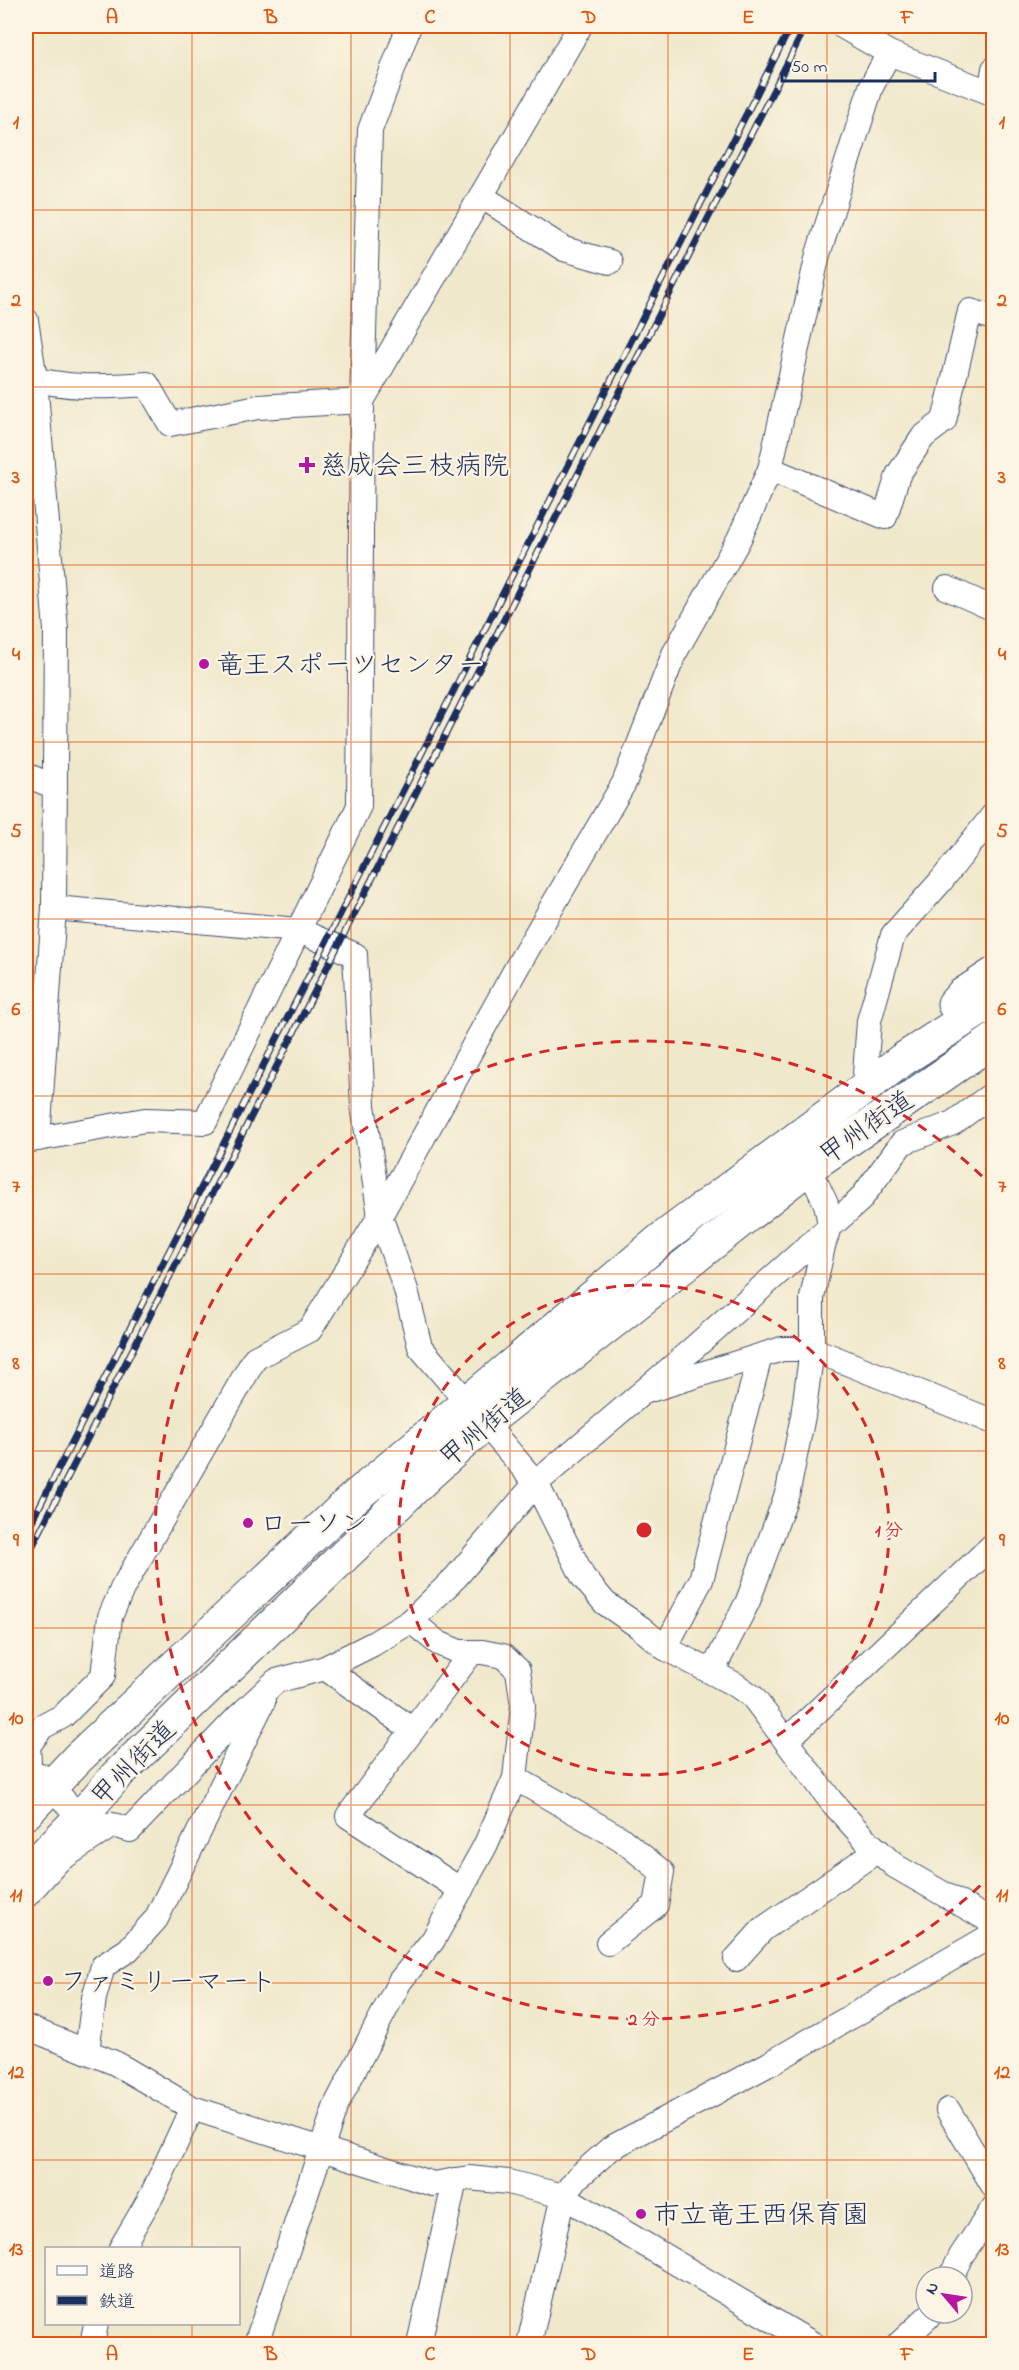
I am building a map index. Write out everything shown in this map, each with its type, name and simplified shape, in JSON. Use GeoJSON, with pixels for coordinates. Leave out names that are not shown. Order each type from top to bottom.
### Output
{"type":"FeatureCollection","features":[{"type":"Feature","properties":{"kind":"highway","name":"甲州街道"},"geometry":{"type":"LineString","coordinates":[[902,1060],[962,995],[993,974]]}},
{"type":"Feature","properties":{"kind":"highway","name":"甲州街道"},"geometry":{"type":"LineString","coordinates":[[26,1873],[80,1818],[115,1777],[475,1414],[663,1238],[864,1087],[993,1000]]}},
{"type":"Feature","properties":{"kind":"highway","name":"甲州街道"},"geometry":{"type":"LineString","coordinates":[[26,1814],[76,1759],[349,1502],[475,1414],[805,1170],[993,1040]]}},
{"type":"Feature","properties":{"kind":"highway"},"geometry":{"type":"LineString","coordinates":[[871,1124],[926,1102],[993,1059]]}},
{"type":"Feature","properties":{"kind":"street"},"geometry":{"type":"LineString","coordinates":[[26,320],[56,630],[54,908],[32,1140],[145,1120],[205,1122],[359,806],[362,401],[370,130],[409,26]]}},
{"type":"Feature","properties":{"kind":"street"},"geometry":{"type":"LineString","coordinates":[[362,401],[580,26]]}},
{"type":"Feature","properties":{"kind":"street"},"geometry":{"type":"LineString","coordinates":[[842,26],[889,53],[992,85]]}},
{"type":"Feature","properties":{"kind":"street"},"geometry":{"type":"LineString","coordinates":[[889,53],[871,87],[818,254],[770,469],[739,539],[674,654],[624,783],[517,968],[380,1216],[310,1330],[255,1358],[122,1589],[110,1617],[103,1676],[63,1716],[42,1727],[28,1746],[27,1762],[89,1827],[113,1825],[130,1830],[276,1681],[325,1668],[373,1644],[411,1621],[456,1577],[536,1483],[642,1393],[830,1224],[860,1200],[902,1143],[953,1123],[993,1093]]}},
{"type":"Feature","properties":{"kind":"street"},"geometry":{"type":"LineString","coordinates":[[481,196],[564,249],[610,262]]}},
{"type":"Feature","properties":{"kind":"street"},"geometry":{"type":"LineString","coordinates":[[770,469],[885,516],[898,475],[923,437],[944,422],[970,311],[993,318]]}},
{"type":"Feature","properties":{"kind":"street"},"geometry":{"type":"LineString","coordinates":[[30,379],[70,387],[147,384],[170,424],[258,407],[362,401]]}},
{"type":"Feature","properties":{"kind":"street"},"geometry":{"type":"LineString","coordinates":[[946,588],[993,609]]}},
{"type":"Feature","properties":{"kind":"street"},"geometry":{"type":"LineString","coordinates":[[26,775],[55,787]]}},
{"type":"Feature","properties":{"kind":"street"},"geometry":{"type":"LineString","coordinates":[[864,1087],[869,1020],[893,935],[941,881],[993,814]]}},
{"type":"Feature","properties":{"kind":"street"},"geometry":{"type":"LineString","coordinates":[[54,908],[298,930],[355,954],[363,1106],[380,1216],[406,1290],[420,1347],[536,1483],[583,1577],[605,1604],[666,1648],[736,1685],[753,1697],[831,1801],[878,1850],[896,1866],[993,1923]]}},
{"type":"Feature","properties":{"kind":"street"},"geometry":{"type":"LineString","coordinates":[[712,1672],[748,1601],[788,1491],[803,1416],[812,1348],[812,1298],[830,1224],[822,1195],[805,1170]]}},
{"type":"Feature","properties":{"kind":"street"},"geometry":{"type":"LineString","coordinates":[[642,1393],[782,1348],[812,1348],[993,1422]]}},
{"type":"Feature","properties":{"kind":"street"},"geometry":{"type":"LineString","coordinates":[[666,1648],[701,1580],[760,1356]]}},
{"type":"Feature","properties":{"kind":"street"},"geometry":{"type":"LineString","coordinates":[[786,1741],[993,1544]]}},
{"type":"Feature","properties":{"kind":"street"},"geometry":{"type":"LineString","coordinates":[[256,2344],[336,2106],[400,1981],[434,1940],[485,1846],[515,1778],[523,1706],[518,1670],[503,1656],[459,1652],[438,1643],[411,1621]]}},
{"type":"Feature","properties":{"kind":"street"},"geometry":{"type":"LineString","coordinates":[[461,1890],[348,1816],[472,1652]]}},
{"type":"Feature","properties":{"kind":"street"},"geometry":{"type":"LineString","coordinates":[[325,1668],[412,1731]]}},
{"type":"Feature","properties":{"kind":"street"},"geometry":{"type":"LineString","coordinates":[[87,2050],[94,1998],[103,1966],[128,1950],[156,1919],[271,1685]]}},
{"type":"Feature","properties":{"kind":"street"},"geometry":{"type":"LineString","coordinates":[[515,1778],[620,1838],[662,1872],[656,1905],[608,1943]]}},
{"type":"Feature","properties":{"kind":"street"},"geometry":{"type":"LineString","coordinates":[[26,1896],[58,1861],[113,1825]]}},
{"type":"Feature","properties":{"kind":"street"},"geometry":{"type":"LineString","coordinates":[[736,1959],[763,1929],[878,1850]]}},
{"type":"Feature","properties":{"kind":"street"},"geometry":{"type":"LineString","coordinates":[[529,2344],[563,2196],[577,2178],[611,2148],[769,2064],[993,1934]]}},
{"type":"Feature","properties":{"kind":"street"},"geometry":{"type":"LineString","coordinates":[[26,2027],[115,2063],[192,2108],[321,2149],[433,2184],[470,2178],[508,2182],[563,2196],[813,2344]]}},
{"type":"Feature","properties":{"kind":"street"},"geometry":{"type":"LineString","coordinates":[[122,2247],[152,2195],[192,2108]]}},
{"type":"Feature","properties":{"kind":"street"},"geometry":{"type":"LineString","coordinates":[[948,2110],[993,2187]]}},
{"type":"Feature","properties":{"kind":"street"},"geometry":{"type":"LineString","coordinates":[[419,2344],[455,2180]]}},
{"type":"Feature","properties":{"kind":"street"},"geometry":{"type":"LineString","coordinates":[[957,2265],[993,2207]]}},
{"type":"Feature","properties":{"kind":"street"},"geometry":{"type":"LineString","coordinates":[[92,2344],[96,2325]]}},
{"type":"Feature","properties":{"kind":"street"},"geometry":{"type":"LineString","coordinates":[[899,2344],[919,2325]]}},
{"type":"Feature","properties":{"kind":"railway"},"geometry":{"type":"LineString","coordinates":[[26,1533],[791,26]]}},
{"type":"Feature","properties":{"kind":"railway"},"geometry":{"type":"LineString","coordinates":[[26,1559],[806,26]]}},
{"type":"Feature","properties":{"kind":"place","name":"慈成会三枝病院"},"geometry":{"type":"Point","coordinates":[307,465]}},
{"type":"Feature","properties":{"kind":"place","name":"竜王スポーツセンター"},"geometry":{"type":"Point","coordinates":[204,664]}},
{"type":"Feature","properties":{"kind":"place","name":"ローソン"},"geometry":{"type":"Point","coordinates":[248,1523]}},
{"type":"Feature","properties":{"kind":"place","name":"ファミリーマート"},"geometry":{"type":"Point","coordinates":[48,1981]}},
{"type":"Feature","properties":{"kind":"place","name":"市立竜王西保育園"},"geometry":{"type":"Point","coordinates":[641,2214]}}]}
